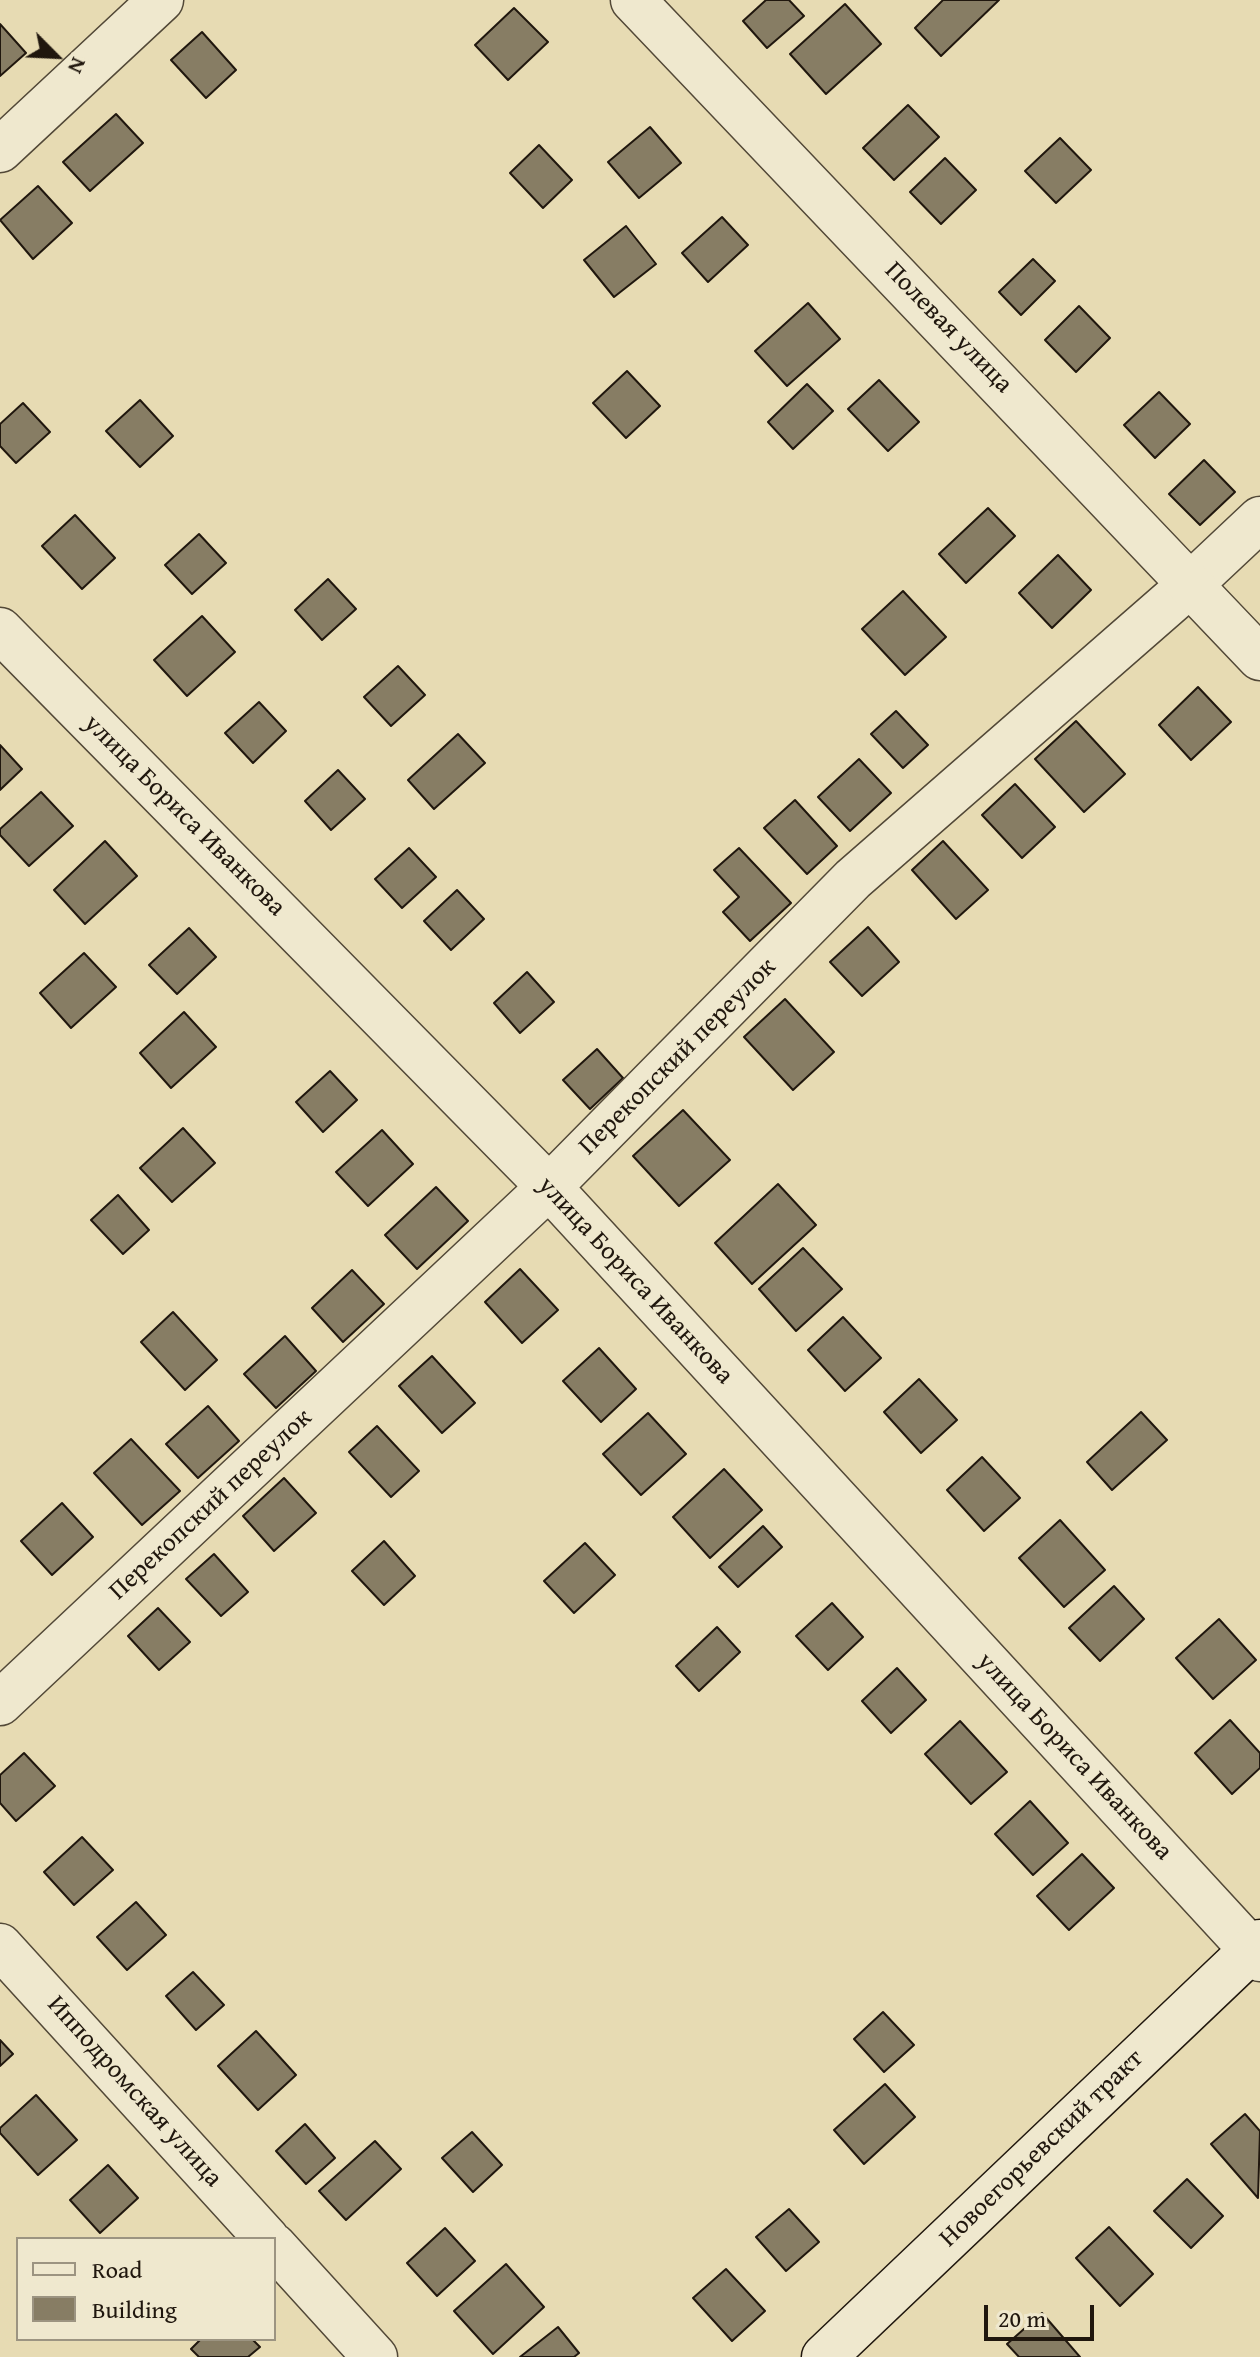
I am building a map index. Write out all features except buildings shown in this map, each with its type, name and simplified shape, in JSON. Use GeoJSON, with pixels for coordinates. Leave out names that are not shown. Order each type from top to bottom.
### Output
{"type":"FeatureCollection","features":[{"type":"Feature","properties":{"kind":"street"},"geometry":{"type":"LineString","coordinates":[[0,150],[161,0]]}},
{"type":"Feature","properties":{"kind":"street","name":"Полевая улица"},"geometry":{"type":"LineString","coordinates":[[633,0],[1192,583],[1260,658]]}},
{"type":"Feature","properties":{"kind":"street","name":"Перекопский переулок"},"geometry":{"type":"LineString","coordinates":[[0,1703],[549,1187],[853,879],[1192,583],[1260,519]]}},
{"type":"Feature","properties":{"kind":"street","name":"улица Бориса Иванкова"},"geometry":{"type":"LineString","coordinates":[[0,630],[549,1187],[1257,1950]]}},
{"type":"Feature","properties":{"kind":"street","name":"Ипподромская улица"},"geometry":{"type":"LineString","coordinates":[[0,1946],[265,2237]]}},
{"type":"Feature","properties":{"kind":"street","name":"Новоегорьевский тракт"},"geometry":{"type":"LineString","coordinates":[[824,2357],[1257,1950]]}},
{"type":"Feature","properties":{"kind":"street"},"geometry":{"type":"LineString","coordinates":[[276,2248],[375,2357]]}}]}
